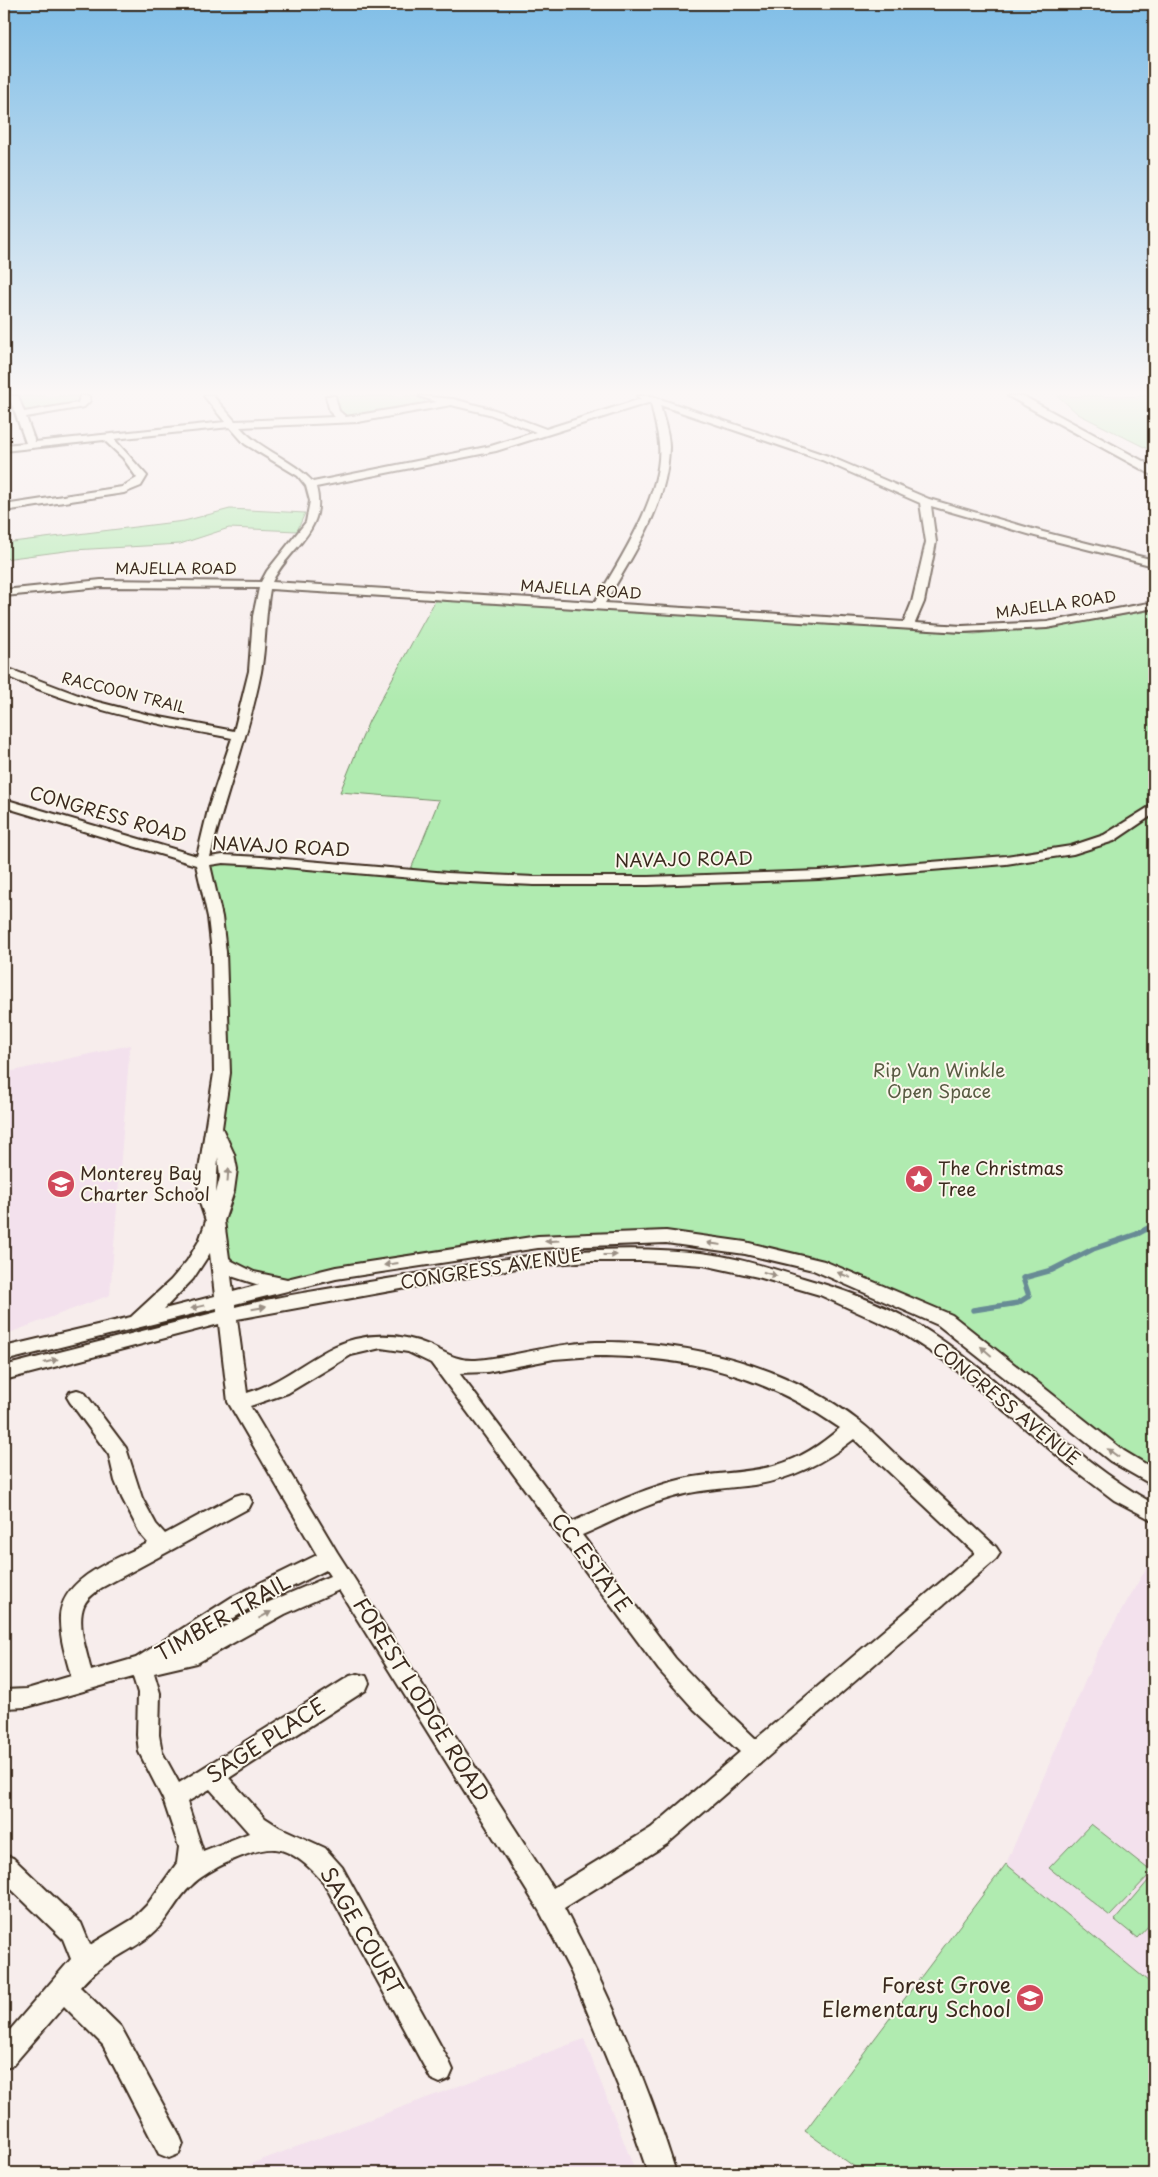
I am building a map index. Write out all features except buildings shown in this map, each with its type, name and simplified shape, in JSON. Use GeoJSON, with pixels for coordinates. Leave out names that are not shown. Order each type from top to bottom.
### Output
{"type":"FeatureCollection","features":[{"type":"Feature","properties":{"kind":"street"},"geometry":{"type":"LineString","coordinates":[[4,508],[73,498]]}},
{"type":"Feature","properties":{"kind":"street","name":"FOREST LODGE ROAD"},"geometry":{"type":"LineString","coordinates":[[314,498],[311,522],[274,569],[265,585],[259,616],[255,671],[239,736],[216,806],[202,862],[214,917],[219,952],[222,1073],[215,1130],[208,1162],[208,1200],[215,1221],[238,1402],[330,1558],[549,1904],[581,1966],[629,2079],[662,2173]]}},
{"type":"Feature","properties":{"kind":"street"},"geometry":{"type":"LineString","coordinates":[[598,606],[643,530],[653,498]]}},
{"type":"Feature","properties":{"kind":"street"},"geometry":{"type":"LineString","coordinates":[[917,498],[1039,534],[1154,563]]}},
{"type":"Feature","properties":{"kind":"street"},"geometry":{"type":"LineString","coordinates":[[908,627],[918,602],[931,542],[925,501]]}},
{"type":"Feature","properties":{"kind":"street","name":"MAJELLA ROAD"},"geometry":{"type":"LineString","coordinates":[[4,593],[74,585],[148,582],[265,585],[970,630],[1013,628],[1073,621],[1154,605]]}},
{"type":"Feature","properties":{"kind":"street","name":"RACCOON TRAIL"},"geometry":{"type":"LineString","coordinates":[[4,671],[33,685],[89,704],[239,736]]}},
{"type":"Feature","properties":{"kind":"street","name":"CONGRESS ROAD"},"geometry":{"type":"LineString","coordinates":[[4,803],[202,862]]}},
{"type":"Feature","properties":{"kind":"street","name":"NAVAJO ROAD"},"geometry":{"type":"LineString","coordinates":[[202,862],[223,859],[261,861],[448,877],[534,881],[819,875],[1006,860],[1073,850],[1108,838],[1154,808]]}},
{"type":"Feature","properties":{"kind":"street"},"geometry":{"type":"LineString","coordinates":[[129,1324],[151,1310],[183,1279],[203,1249],[215,1221]]}},
{"type":"Feature","properties":{"kind":"street","name":"CONGRESS AVENUE"},"geometry":{"type":"LineString","coordinates":[[4,1374],[225,1308],[308,1280],[385,1265],[538,1242],[666,1237],[796,1259],[854,1279],[945,1320],[968,1336],[1043,1399],[1117,1456],[1154,1478]]}},
{"type":"Feature","properties":{"kind":"street","name":"CONGRESS AVENUE"},"geometry":{"type":"LineString","coordinates":[[4,1354],[129,1324],[522,1261],[589,1254],[703,1259],[760,1270],[826,1291],[906,1326],[955,1358],[1093,1474],[1121,1495],[1154,1513]]}},
{"type":"Feature","properties":{"kind":"street"},"geometry":{"type":"LineString","coordinates":[[220,1260],[239,1273],[266,1282],[308,1280]]}},
{"type":"Feature","properties":{"kind":"street"},"geometry":{"type":"LineString","coordinates":[[238,1402],[282,1387],[331,1355],[368,1342],[404,1344],[421,1349],[440,1362],[462,1368],[484,1367],[551,1353],[585,1349],[650,1350],[687,1354],[745,1369],[784,1385],[834,1412],[854,1428],[989,1553],[660,1836],[549,1904]]}},
{"type":"Feature","properties":{"kind":"street","name":"CC ESTATE"},"geometry":{"type":"LineString","coordinates":[[440,1362],[667,1664],[702,1702],[756,1753]]}},
{"type":"Feature","properties":{"kind":"street"},"geometry":{"type":"LineString","coordinates":[[77,1397],[119,1453],[125,1481],[132,1498],[148,1529],[163,1545]]}},
{"type":"Feature","properties":{"kind":"street"},"geometry":{"type":"LineString","coordinates":[[567,1533],[649,1496],[715,1480],[778,1472],[804,1462],[833,1446],[854,1428]]}},
{"type":"Feature","properties":{"kind":"street"},"geometry":{"type":"LineString","coordinates":[[83,1682],[71,1620],[73,1604],[81,1593],[93,1582],[242,1502]]}},
{"type":"Feature","properties":{"kind":"street","name":"TIMBER TRAIL"},"geometry":{"type":"LineString","coordinates":[[4,2056],[85,1962],[142,1927],[168,1899],[182,1878],[188,1863],[191,1847],[174,1798],[151,1752],[148,1735],[149,1693],[140,1666],[240,1603],[330,1558]]}},
{"type":"Feature","properties":{"kind":"street"},"geometry":{"type":"LineString","coordinates":[[4,1699],[27,1698],[140,1666],[189,1657],[277,1608],[344,1579]]}},
{"type":"Feature","properties":{"kind":"street","name":"SAGE PLACE"},"geometry":{"type":"LineString","coordinates":[[174,1798],[213,1776],[358,1682]]}},
{"type":"Feature","properties":{"kind":"street","name":"SAGE COURT"},"geometry":{"type":"LineString","coordinates":[[213,1776],[257,1825],[276,1838],[316,1856],[333,1875],[440,2070]]}},
{"type":"Feature","properties":{"kind":"street"},"geometry":{"type":"LineString","coordinates":[[182,1878],[193,1869],[214,1858],[252,1842],[276,1838]]}},
{"type":"Feature","properties":{"kind":"street"},"geometry":{"type":"LineString","coordinates":[[4,1866],[72,1932],[85,1962]]}},
{"type":"Feature","properties":{"kind":"street"},"geometry":{"type":"LineString","coordinates":[[63,1988],[112,2036],[169,2144]]}},
{"type":"Feature","properties":{"kind":"shaded area","name":"Monterey Bay Charter School"},"geometry":{"type":"Polygon","coordinates":[[[130,1045],[110,1295],[4,1335],[4,1073],[130,1045]]]}},
{"type":"Feature","properties":{"kind":"shaded area","name":"Forest Grove Elementary School"},"geometry":{"type":"Polygon","coordinates":[[[1154,1555],[1154,2173],[863,2173],[805,2131],[1006,1864],[1099,1649],[1154,1555]]]}},
{"type":"Feature","properties":{"kind":"shaded area"},"geometry":{"type":"Polygon","coordinates":[[[584,2039],[636,2173],[227,2173],[584,2039]]]}},
{"type":"Feature","properties":{"kind":"green space"},"geometry":{"type":"Polygon","coordinates":[[[230,509],[305,513],[297,531],[229,528],[180,544],[73,550],[4,559],[4,543],[184,521],[230,509]]]}},
{"type":"Feature","properties":{"kind":"green space","name":"Rip Van Winkle Open Space"},"geometry":{"type":"Polygon","coordinates":[[[435,601],[975,634],[1065,625],[1154,610],[1154,806],[1151,810],[1154,809],[1154,1478],[1117,1456],[968,1336],[855,1279],[745,1248],[602,1238],[282,1282],[219,1260],[225,1196],[215,1130],[219,952],[202,862],[223,859],[409,874],[439,800],[340,792],[369,721],[435,601]]]}},
{"type":"Feature","properties":{"kind":"green space"},"geometry":{"type":"Polygon","coordinates":[[[1091,1824],[1152,1872],[1110,1916],[1049,1868],[1091,1824]]]}},
{"type":"Feature","properties":{"kind":"green space","name":"Forest Grove Elementary School"},"geometry":{"type":"Polygon","coordinates":[[[1006,1864],[1154,1986],[1154,2173],[863,2173],[805,2131],[1006,1864]]]}},
{"type":"Feature","properties":{"kind":"green space"},"geometry":{"type":"Polygon","coordinates":[[[1154,1874],[1154,1920],[1137,1938],[1115,1920],[1154,1874]]]}},
{"type":"Feature","properties":{"kind":"waterway"},"geometry":{"type":"LineString","coordinates":[[973,1310],[1018,1303],[1029,1296],[1023,1278],[1052,1270],[1093,1249],[1137,1234],[1154,1225]]}},
{"type":"Feature","properties":{"kind":"place","name":"The Christmas Tree"},"geometry":{"type":"Point","coordinates":[919,1179]}},
{"type":"Feature","properties":{"kind":"place","name":"Monterey Bay Charter School"},"geometry":{"type":"Point","coordinates":[61,1184]}},
{"type":"Feature","properties":{"kind":"place","name":"Forest Grove Elementary School"},"geometry":{"type":"Point","coordinates":[1030,1998]}}]}
